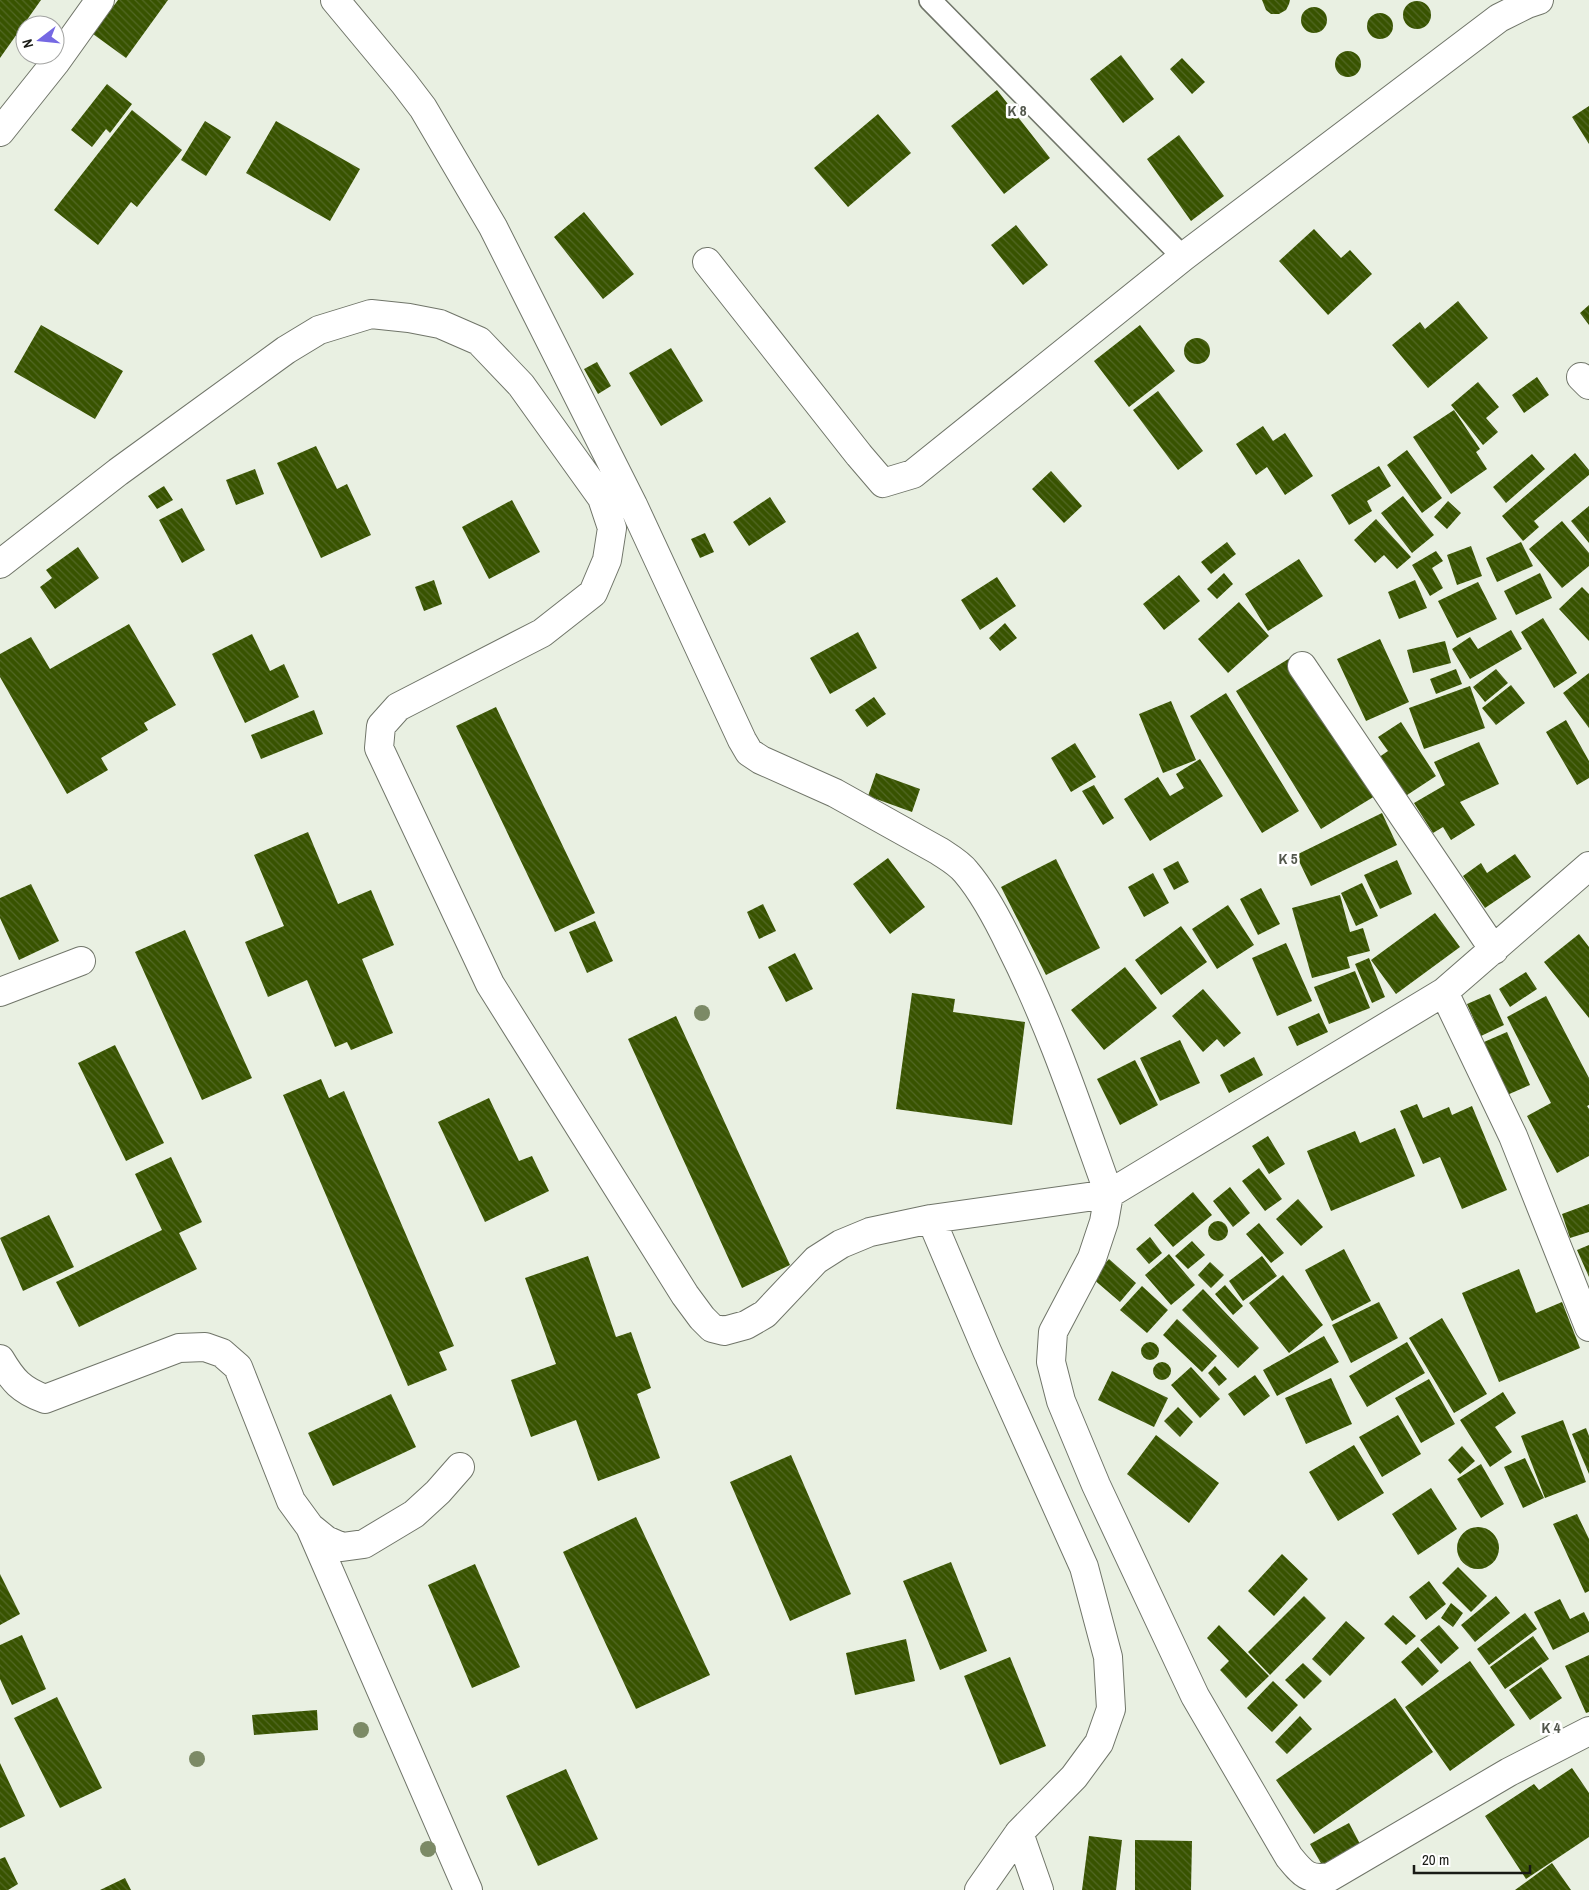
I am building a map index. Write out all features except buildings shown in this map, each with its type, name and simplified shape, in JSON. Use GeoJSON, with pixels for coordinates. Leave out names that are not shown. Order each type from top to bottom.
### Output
{"type":"FeatureCollection","features":[{"type":"Feature","properties":{"kind":"street"},"geometry":{"type":"LineString","coordinates":[[0,132],[55,63],[100,0]]}},
{"type":"Feature","properties":{"kind":"street"},"geometry":{"type":"LineString","coordinates":[[335,0],[423,108],[493,228],[633,505],[749,752],[761,760],[834,793],[939,851],[966,871],[1001,927],[1046,1021],[1109,1194],[1104,1222],[1092,1258],[1053,1332],[1051,1362],[1061,1401],[1096,1485],[1195,1696],[1289,1857],[1308,1876],[1319,1879],[1330,1877],[1509,1772],[1589,1731]]}},
{"type":"Feature","properties":{"kind":"street"},"geometry":{"type":"LineString","coordinates":[[706,262],[883,483],[913,474],[1183,257],[1499,18],[1539,0]]}},
{"type":"Feature","properties":{"kind":"street"},"geometry":{"type":"LineString","coordinates":[[0,564],[126,466],[286,350],[319,330],[371,314],[440,324],[479,342],[521,385],[602,498],[612,528],[608,560],[593,593],[542,633],[398,707],[381,726],[380,748],[490,984],[685,1295],[712,1328],[724,1331],[746,1324],[765,1314],[816,1260],[841,1244],[870,1232],[931,1219],[1109,1194],[1444,992],[1589,866]]}},
{"type":"Feature","properties":{"kind":"street"},"geometry":{"type":"LineString","coordinates":[[1302,666],[1494,950]]}},
{"type":"Feature","properties":{"kind":"street"},"geometry":{"type":"LineString","coordinates":[[0,992],[81,961]]}},
{"type":"Feature","properties":{"kind":"street"},"geometry":{"type":"LineString","coordinates":[[1444,992],[1513,1136],[1589,1327]]}},
{"type":"Feature","properties":{"kind":"street"},"geometry":{"type":"LineString","coordinates":[[931,1219],[986,1351],[1084,1567],[1108,1656],[1111,1709],[1099,1743],[1074,1777],[1020,1833],[979,1890]]}},
{"type":"Feature","properties":{"kind":"street"},"geometry":{"type":"LineString","coordinates":[[0,1359],[10,1377],[28,1393],[45,1399],[179,1348],[205,1347],[222,1353],[238,1367],[291,1501],[310,1527],[468,1890]]}},
{"type":"Feature","properties":{"kind":"street"},"geometry":{"type":"LineString","coordinates":[[310,1527],[326,1540],[342,1547],[364,1544],[414,1514],[438,1492],[460,1467]]}},
{"type":"Feature","properties":{"kind":"street"},"geometry":{"type":"LineString","coordinates":[[1020,1833],[1039,1890]]}},
{"type":"Feature","properties":{"kind":"lane"},"geometry":{"type":"LineString","coordinates":[[930,0],[1183,257]]}},
{"type":"Feature","properties":{"kind":"district","name":"K 8"},"geometry":{"type":"Point","coordinates":[1017,110]}},
{"type":"Feature","properties":{"kind":"district","name":"K 5"},"geometry":{"type":"Point","coordinates":[1288,858]}},
{"type":"Feature","properties":{"kind":"district","name":"K 4"},"geometry":{"type":"Point","coordinates":[1551,1727]}}]}
